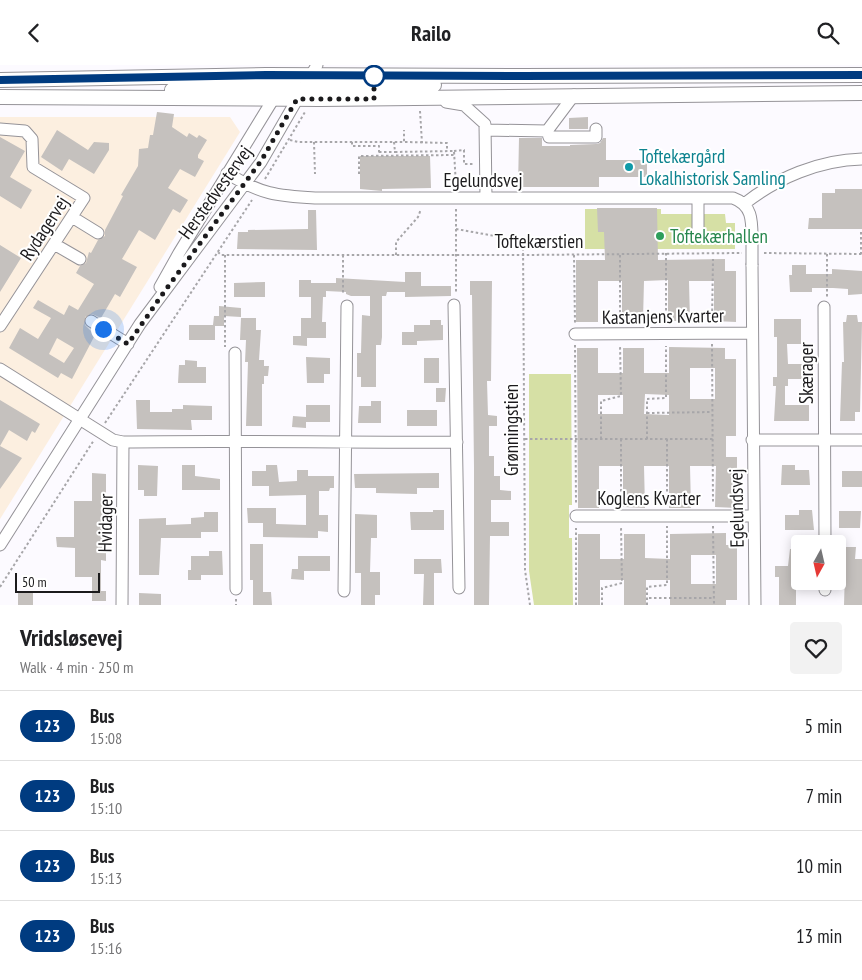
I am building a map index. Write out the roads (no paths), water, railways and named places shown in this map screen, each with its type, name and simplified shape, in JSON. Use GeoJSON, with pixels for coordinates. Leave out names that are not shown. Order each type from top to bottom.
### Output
{"type":"FeatureCollection","features":[{"type":"Feature","properties":{"kind":"main road"},"geometry":{"type":"LineString","coordinates":[[0,80],[292,70],[519,76],[862,75]]}},
{"type":"Feature","properties":{"kind":"main road"},"geometry":{"type":"LineString","coordinates":[[277,93],[314,70]]}},
{"type":"Feature","properties":{"kind":"main road"},"geometry":{"type":"LineString","coordinates":[[300,94],[328,86],[482,84],[519,76]]}},
{"type":"Feature","properties":{"kind":"main road"},"geometry":{"type":"LineString","coordinates":[[0,97],[118,97],[277,93],[420,97],[862,93]]}},
{"type":"Feature","properties":{"kind":"street","name":"Herstedvestervej"},"geometry":{"type":"LineString","coordinates":[[0,545],[128,344],[179,253],[292,70]]}},
{"type":"Feature","properties":{"kind":"street","name":"Herstedvestervej"},"geometry":{"type":"LineString","coordinates":[[140,324],[261,161],[314,70]]}},
{"type":"Feature","properties":{"kind":"street"},"geometry":{"type":"LineString","coordinates":[[547,131],[574,95]]}},
{"type":"Feature","properties":{"kind":"street"},"geometry":{"type":"LineString","coordinates":[[420,97],[464,105],[485,124],[486,198]]}},
{"type":"Feature","properties":{"kind":"street","name":"Rydagervej"},"geometry":{"type":"LineString","coordinates":[[0,129],[25,131],[32,139],[32,167],[84,199],[0,326]]}},
{"type":"Feature","properties":{"kind":"street"},"geometry":{"type":"LineString","coordinates":[[485,129],[547,131]]}},
{"type":"Feature","properties":{"kind":"street"},"geometry":{"type":"LineString","coordinates":[[547,131],[550,137],[596,137],[596,129]]}},
{"type":"Feature","properties":{"kind":"street"},"geometry":{"type":"LineString","coordinates":[[744,204],[782,180],[817,165],[862,159]]}},
{"type":"Feature","properties":{"kind":"street","name":"Egelundsvej"},"geometry":{"type":"LineString","coordinates":[[227,173],[258,191],[282,197],[733,198],[744,204],[751,216],[752,240],[752,440],[755,605]]}},
{"type":"Feature","properties":{"kind":"street"},"geometry":{"type":"LineString","coordinates":[[698,198],[698,230]]}},
{"type":"Feature","properties":{"kind":"street"},"geometry":{"type":"LineString","coordinates":[[72,217],[98,233]]}},
{"type":"Feature","properties":{"kind":"street"},"geometry":{"type":"LineString","coordinates":[[54,244],[80,259]]}},
{"type":"Feature","properties":{"kind":"street"},"geometry":{"type":"LineString","coordinates":[[454,305],[459,588]]}},
{"type":"Feature","properties":{"kind":"street"},"geometry":{"type":"LineString","coordinates":[[344,591],[347,306]]}},
{"type":"Feature","properties":{"kind":"street","name":"Skærager"},"geometry":{"type":"LineString","coordinates":[[824,307],[824,535]]}},
{"type":"Feature","properties":{"kind":"street"},"geometry":{"type":"LineString","coordinates":[[91,321],[128,344]]}},
{"type":"Feature","properties":{"kind":"street","name":"Kastanjens Kvarter"},"geometry":{"type":"LineString","coordinates":[[575,335],[752,333]]}},
{"type":"Feature","properties":{"kind":"street"},"geometry":{"type":"LineString","coordinates":[[235,353],[236,589]]}},
{"type":"Feature","properties":{"kind":"street"},"geometry":{"type":"LineString","coordinates":[[0,369],[113,440],[124,442],[235,440],[345,443],[457,442]]}},
{"type":"Feature","properties":{"kind":"street"},"geometry":{"type":"LineString","coordinates":[[752,440],[862,440]]}},
{"type":"Feature","properties":{"kind":"street","name":"Hvidager"},"geometry":{"type":"LineString","coordinates":[[122,605],[124,442]]}},
{"type":"Feature","properties":{"kind":"street","name":"Koglens Kvarter"},"geometry":{"type":"LineString","coordinates":[[576,516],[753,516]]}},
{"type":"Feature","properties":{"kind":"place","name":"Toftekærgård Lokalhistorisk Samling"},"geometry":{"type":"Point","coordinates":[629,167]}},
{"type":"Feature","properties":{"kind":"place","name":"Toftekærhallen"},"geometry":{"type":"Point","coordinates":[660,236]}}]}
